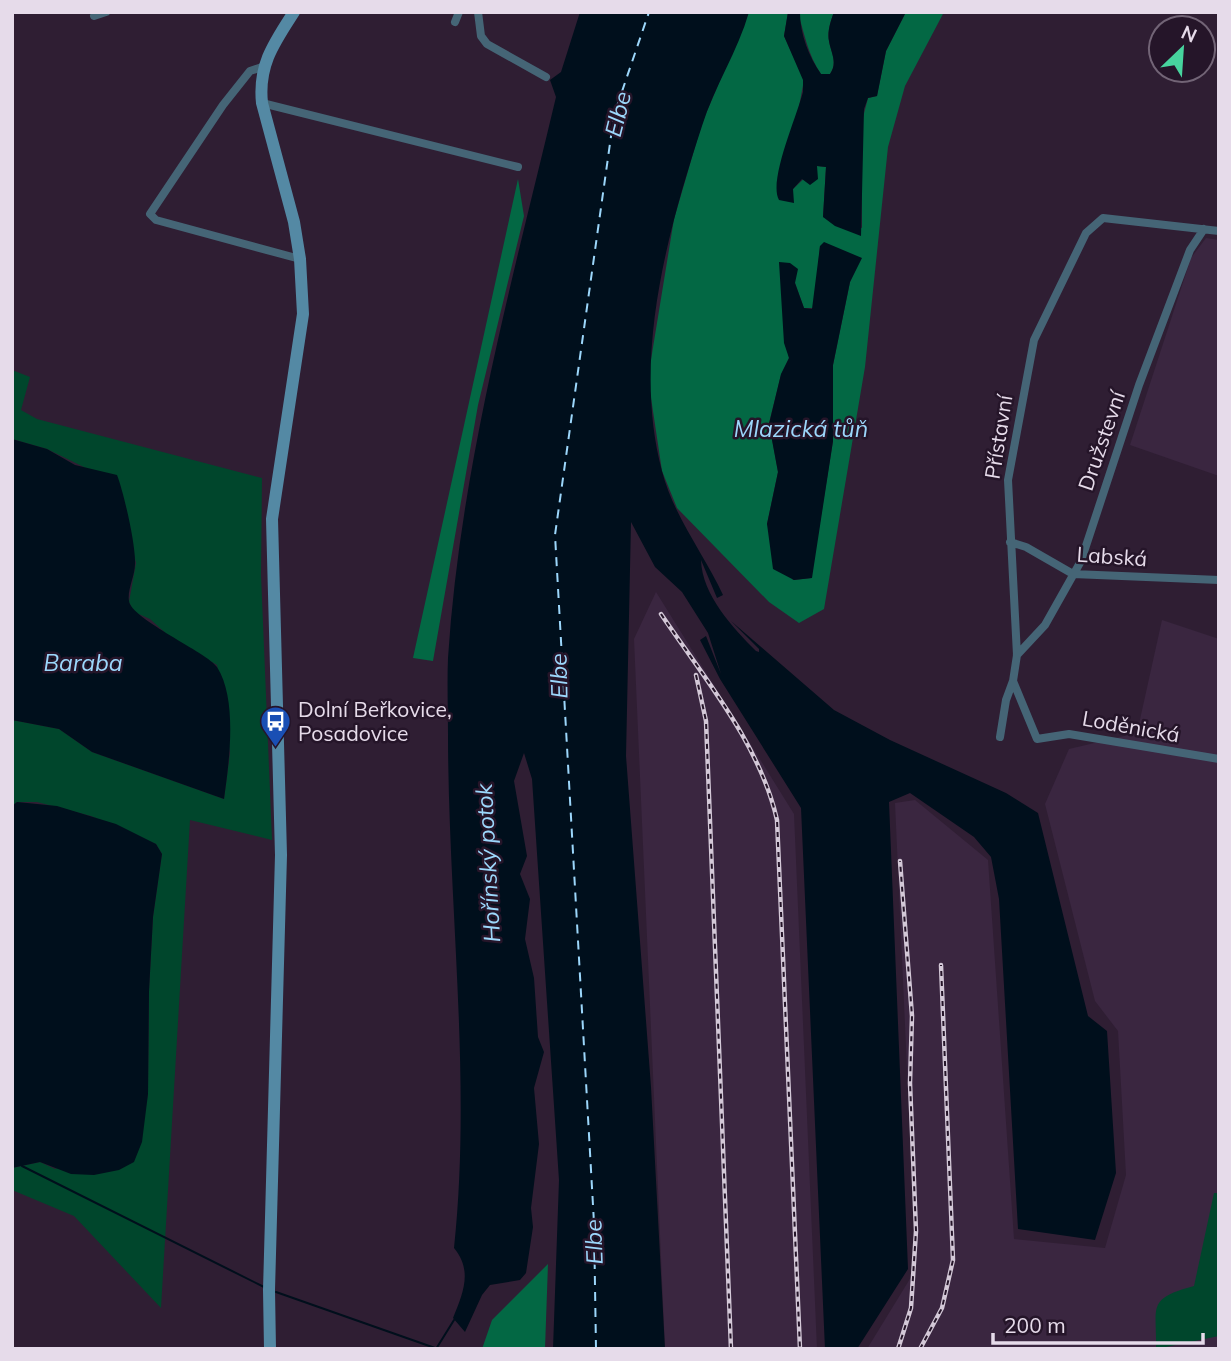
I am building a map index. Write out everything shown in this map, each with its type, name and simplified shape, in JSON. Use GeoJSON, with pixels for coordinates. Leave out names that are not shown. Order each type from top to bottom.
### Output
{"type":"FeatureCollection","features":[{"type":"Feature","properties":{"kind":"street"},"geometry":{"type":"LineString","coordinates":[[94,16],[106,12]]}},
{"type":"Feature","properties":{"kind":"street"},"geometry":{"type":"LineString","coordinates":[[270,1349],[269,1290],[281,855],[272,519],[302,325],[300,259],[291,211],[262,103],[262,67],[268,51],[294,12]]}},
{"type":"Feature","properties":{"kind":"street"},"geometry":{"type":"LineString","coordinates":[[454,22],[459,12]]}},
{"type":"Feature","properties":{"kind":"street"},"geometry":{"type":"LineString","coordinates":[[478,12],[481,36],[487,44],[546,77]]}},
{"type":"Feature","properties":{"kind":"street"},"geometry":{"type":"LineString","coordinates":[[262,67],[250,71],[223,105],[150,214],[156,220],[300,259]]}},
{"type":"Feature","properties":{"kind":"street"},"geometry":{"type":"LineString","coordinates":[[262,103],[518,167]]}},
{"type":"Feature","properties":{"kind":"street","name":"Přístavní"},"geometry":{"type":"LineString","coordinates":[[1000,737],[1017,656],[1007,480],[1034,340],[1086,233],[1103,218],[1204,229]]}},
{"type":"Feature","properties":{"kind":"street"},"geometry":{"type":"LineString","coordinates":[[1204,229],[1219,231]]}},
{"type":"Feature","properties":{"kind":"street","name":"Družstevní"},"geometry":{"type":"LineString","coordinates":[[1017,656],[1045,625],[1081,561],[1131,409],[1189,250],[1204,229]]}},
{"type":"Feature","properties":{"kind":"street","name":"Labská"},"geometry":{"type":"LineString","coordinates":[[1010,542],[1026,547],[1073,574],[1219,580]]}},
{"type":"Feature","properties":{"kind":"street","name":"Loděnická"},"geometry":{"type":"LineString","coordinates":[[1013,681],[1037,740],[1069,734],[1219,759]]}},
{"type":"Feature","properties":{"kind":"shaded area"},"geometry":{"type":"Polygon","coordinates":[[[1206,238],[1219,240],[1219,476],[1130,445],[1191,258],[1206,238]]]}},
{"type":"Feature","properties":{"kind":"shaded area"},"geometry":{"type":"Polygon","coordinates":[[[656,592],[794,814],[817,1349],[665,1349],[634,639],[656,592]]]}},
{"type":"Feature","properties":{"kind":"shaded area"},"geometry":{"type":"Polygon","coordinates":[[[1162,620],[1219,639],[1219,1349],[867,1349],[916,1269],[895,803],[915,800],[988,860],[1014,1239],[1105,1248],[1126,1175],[1118,1031],[1095,1001],[1045,804],[1069,749],[1137,733],[1162,620]]]}},
{"type":"Feature","properties":{"kind":"green space"},"geometry":{"type":"Polygon","coordinates":[[[749,12],[788,12],[784,36],[804,80],[798,112],[784,153],[793,189],[817,166],[826,167],[823,217],[862,228],[861,125],[868,98],[877,96],[886,51],[906,12],[944,12],[905,86],[888,147],[865,367],[824,609],[799,623],[769,602],[677,508],[662,471],[648,378],[674,219],[702,123],[749,12]],[[820,246],[814,308],[804,308],[795,283],[783,318],[789,358],[781,375],[769,423],[778,472],[767,524],[793,580],[811,578],[833,441],[833,365],[850,282],[861,258],[820,246]]]}},
{"type":"Feature","properties":{"kind":"green space"},"geometry":{"type":"Polygon","coordinates":[[[798,12],[834,12],[829,34],[834,61],[830,74],[821,74],[817,67],[798,12]]]}},
{"type":"Feature","properties":{"kind":"green space"},"geometry":{"type":"Polygon","coordinates":[[[518,179],[524,216],[478,405],[433,661],[413,658],[518,179]]]}},
{"type":"Feature","properties":{"kind":"green space"},"geometry":{"type":"Polygon","coordinates":[[[12,370],[30,377],[21,410],[37,419],[262,478],[261,575],[272,840],[190,820],[161,1308],[74,1216],[12,1190],[12,1168],[40,1162],[55,1169],[144,1117],[148,1094],[153,917],[162,854],[156,844],[91,816],[37,802],[17,802],[12,806],[12,720],[59,729],[92,752],[224,799],[230,753],[217,665],[171,638],[150,619],[134,612],[129,602],[136,563],[129,533],[90,470],[47,449],[12,439],[12,370]]]}},
{"type":"Feature","properties":{"kind":"green space"},"geometry":{"type":"Polygon","coordinates":[[[1214,1193],[1219,1193],[1219,1336],[1156,1349],[1157,1306],[1168,1295],[1194,1286],[1214,1193]]]}},
{"type":"Feature","properties":{"kind":"green space"},"geometry":{"type":"Polygon","coordinates":[[[548,1264],[545,1349],[482,1349],[492,1320],[548,1264]]]}},
{"type":"Feature","properties":{"kind":"water","name":"Elbe"},"geometry":{"type":"Polygon","coordinates":[[[580,12],[749,12],[707,112],[689,167],[666,253],[652,341],[654,428],[662,471],[681,519],[723,595],[717,598],[701,560],[707,586],[713,598],[720,610],[756,651],[759,652],[759,649],[731,621],[834,710],[890,740],[1006,793],[1038,813],[1088,1016],[1107,1031],[1116,1173],[1095,1240],[1018,1229],[999,899],[991,857],[974,837],[910,793],[889,802],[908,1269],[857,1349],[825,1349],[801,808],[720,679],[700,640],[706,636],[721,674],[708,633],[682,592],[655,567],[631,522],[626,756],[651,1087],[665,1349],[553,1349],[559,1180],[532,779],[524,753],[514,781],[527,856],[520,874],[530,899],[525,939],[534,978],[538,1037],[544,1052],[534,1088],[539,1144],[531,1208],[533,1227],[526,1273],[520,1280],[490,1285],[482,1295],[465,1332],[453,1318],[463,1291],[465,1274],[454,1248],[461,1121],[449,798],[448,658],[454,587],[490,376],[556,97],[550,80],[561,72],[580,12]]]}},
{"type":"Feature","properties":{"kind":"water"},"geometry":{"type":"Polygon","coordinates":[[[788,12],[800,13],[803,37],[813,60],[821,74],[830,74],[834,62],[829,34],[834,12],[906,12],[886,51],[877,96],[868,98],[864,109],[861,236],[835,226],[823,217],[826,167],[817,166],[818,179],[810,185],[802,179],[793,189],[794,203],[779,200],[777,178],[780,164],[803,92],[803,80],[784,36],[788,12]]]}},
{"type":"Feature","properties":{"kind":"water","name":"Mlazická tůň"},"geometry":{"type":"Polygon","coordinates":[[[824,242],[862,258],[850,282],[833,365],[833,441],[812,578],[794,580],[773,569],[767,524],[778,472],[769,424],[781,374],[789,358],[784,343],[779,262],[790,263],[798,269],[795,283],[804,308],[812,309],[820,246],[824,242]]]}},
{"type":"Feature","properties":{"kind":"water","name":"Baraba"},"geometry":{"type":"Polygon","coordinates":[[[12,439],[47,449],[75,465],[117,475],[135,556],[129,601],[142,617],[211,661],[224,681],[228,696],[230,732],[224,799],[92,752],[59,729],[12,720],[12,439]]]}},
{"type":"Feature","properties":{"kind":"water"},"geometry":{"type":"Polygon","coordinates":[[[17,802],[57,806],[116,824],[156,844],[162,854],[153,917],[148,1094],[142,1142],[134,1162],[119,1170],[94,1175],[71,1174],[40,1162],[12,1168],[12,806],[17,802]]]}},
{"type":"Feature","properties":{"kind":"waterway"},"geometry":{"type":"LineString","coordinates":[[22,1166],[264,1287]]}},
{"type":"Feature","properties":{"kind":"waterway"},"geometry":{"type":"LineString","coordinates":[[276,1292],[435,1348]]}},
{"type":"Feature","properties":{"kind":"waterway","name":"Hořínský potok"},"geometry":{"type":"LineString","coordinates":[[436,1349],[454,1320]]}},
{"type":"Feature","properties":{"kind":"ferry route"},"geometry":{"type":"LineString","coordinates":[[596,1349],[594,1223],[555,535],[614,115],[649,12]]}},
{"type":"Feature","properties":{"kind":"railway"},"geometry":{"type":"LineString","coordinates":[[661,614],[744,738],[769,792],[777,820],[800,1349]]}},
{"type":"Feature","properties":{"kind":"railway"},"geometry":{"type":"LineString","coordinates":[[696,675],[706,721],[731,1349]]}},
{"type":"Feature","properties":{"kind":"railway"},"geometry":{"type":"LineString","coordinates":[[898,1349],[911,1308],[916,1231],[910,1083],[912,1016],[900,861]]}},
{"type":"Feature","properties":{"kind":"railway"},"geometry":{"type":"LineString","coordinates":[[920,1349],[942,1308],[953,1260],[941,965]]}},
{"type":"Feature","properties":{"kind":"place","name":"Dolní Beřkovice, Posadovice"},"geometry":{"type":"Point","coordinates":[275,749]}}]}
